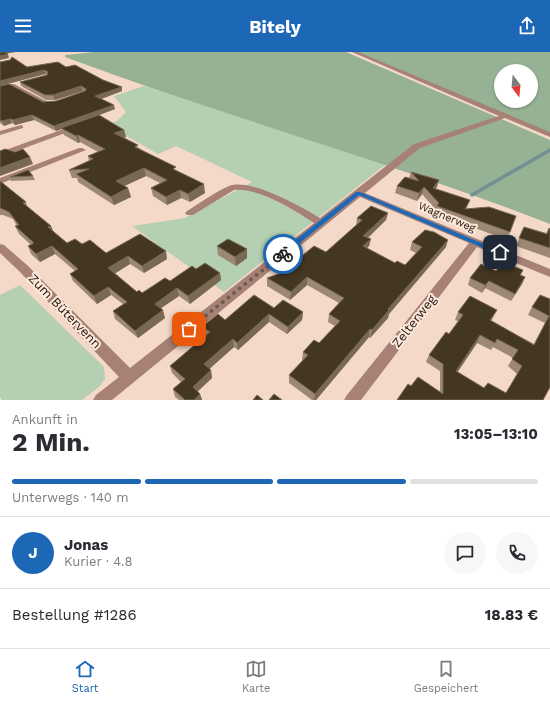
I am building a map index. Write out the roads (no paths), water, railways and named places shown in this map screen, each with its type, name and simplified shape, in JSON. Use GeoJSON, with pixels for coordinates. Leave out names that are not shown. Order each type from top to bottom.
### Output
{"type":"FeatureCollection","features":[{"type":"Feature","properties":{"kind":"street"},"geometry":{"type":"LineString","coordinates":[[354,52],[550,135]]}},
{"type":"Feature","properties":{"kind":"street"},"geometry":{"type":"LineString","coordinates":[[390,74],[402,72]]}},
{"type":"Feature","properties":{"kind":"street"},"geometry":{"type":"LineString","coordinates":[[26,82],[9,86],[45,103],[60,102]]}},
{"type":"Feature","properties":{"kind":"street"},"geometry":{"type":"LineString","coordinates":[[101,400],[417,146],[505,116]]}},
{"type":"Feature","properties":{"kind":"street"},"geometry":{"type":"LineString","coordinates":[[0,155],[85,125]]}},
{"type":"Feature","properties":{"kind":"street"},"geometry":{"type":"LineString","coordinates":[[0,133],[21,126]]}},
{"type":"Feature","properties":{"kind":"street"},"geometry":{"type":"LineString","coordinates":[[0,181],[82,150]]}},
{"type":"Feature","properties":{"kind":"street"},"geometry":{"type":"LineString","coordinates":[[190,213],[232,188],[239,186],[255,189],[307,214],[321,223]]}},
{"type":"Feature","properties":{"kind":"street","name":"Wagnerweg"},"geometry":{"type":"LineString","coordinates":[[358,193],[550,273]]}},
{"type":"Feature","properties":{"kind":"street","name":"Zelterweg"},"geometry":{"type":"LineString","coordinates":[[352,400],[475,242]]}},
{"type":"Feature","properties":{"kind":"street","name":"Zum Bütervenn"},"geometry":{"type":"LineString","coordinates":[[0,247],[23,268],[129,377]]}},
{"type":"Feature","properties":{"kind":"waterway"},"geometry":{"type":"LineString","coordinates":[[472,195],[550,150]]}}]}
